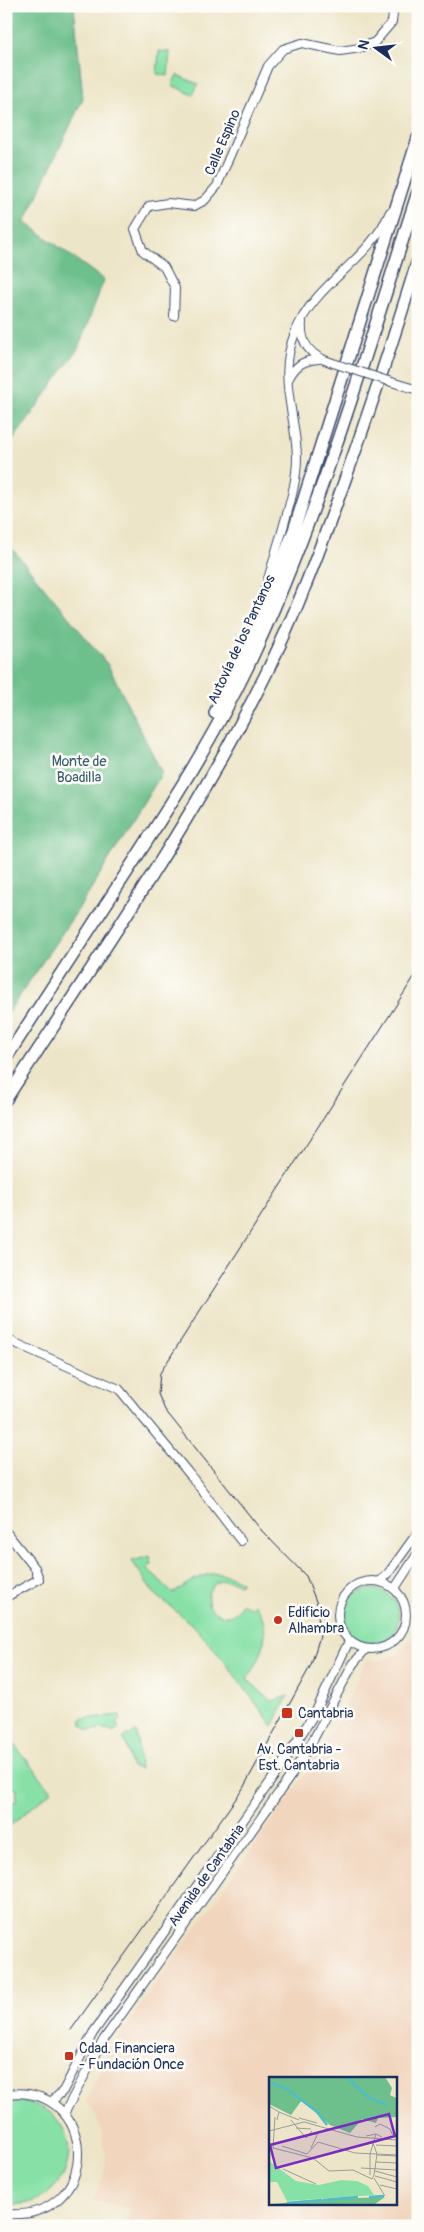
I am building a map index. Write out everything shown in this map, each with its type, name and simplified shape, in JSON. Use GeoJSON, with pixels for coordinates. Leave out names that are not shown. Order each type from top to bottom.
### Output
{"type":"FeatureCollection","features":[{"type":"Feature","properties":{"kind":"highway"},"geometry":{"type":"LineString","coordinates":[[196,761],[201,745],[274,582],[294,530],[418,138]]}},
{"type":"Feature","properties":{"kind":"highway","name":"Autovía de los Pantanos"},"geometry":{"type":"LineString","coordinates":[[6,1058],[170,807],[247,668],[305,533],[336,447],[418,192]]}},
{"type":"Feature","properties":{"kind":"highway"},"geometry":{"type":"LineString","coordinates":[[6,1098],[124,919],[190,814],[223,758],[266,674],[324,539],[418,260]]}},
{"type":"Feature","properties":{"kind":"highway"},"geometry":{"type":"LineString","coordinates":[[410,287],[418,273]]}},
{"type":"Feature","properties":{"kind":"street"},"geometry":{"type":"LineString","coordinates":[[174,6],[186,6]]}},
{"type":"Feature","properties":{"kind":"street","name":"Calle Espino"},"geometry":{"type":"LineString","coordinates":[[174,316],[175,288],[164,267],[143,251],[135,229],[149,206],[168,203],[194,206],[205,200],[217,186],[268,66],[283,49],[302,43],[340,51],[360,48],[375,42],[392,22],[394,6]]}},
{"type":"Feature","properties":{"kind":"street"},"geometry":{"type":"LineString","coordinates":[[238,664],[272,571],[294,489],[297,456],[287,383],[290,351],[295,333],[318,295],[360,258],[376,238],[405,178]]}},
{"type":"Feature","properties":{"kind":"street"},"geometry":{"type":"LineString","coordinates":[[302,320],[301,331],[304,342],[310,352],[319,359]]}},
{"type":"Feature","properties":{"kind":"street"},"geometry":{"type":"LineString","coordinates":[[287,383],[292,372],[299,364],[307,360],[319,359],[416,391]]}},
{"type":"Feature","properties":{"kind":"street"},"geometry":{"type":"LineString","coordinates":[[6,1339],[119,1388],[186,1469],[241,1541]]}},
{"type":"Feature","properties":{"kind":"street"},"geometry":{"type":"LineString","coordinates":[[6,1532],[34,1568],[39,1579],[6,1598]]}},
{"type":"Feature","properties":{"kind":"street"},"geometry":{"type":"LineString","coordinates":[[380,1581],[387,1575],[418,1532]]}},
{"type":"Feature","properties":{"kind":"street"},"geometry":{"type":"LineString","coordinates":[[395,1588],[418,1553]]}},
{"type":"Feature","properties":{"kind":"street"},"geometry":{"type":"LineString","coordinates":[[380,1581],[395,1588],[405,1603],[407,1619],[401,1635],[388,1646],[374,1649],[366,1649],[349,1640],[341,1630],[338,1619],[338,1608],[342,1597],[351,1588],[362,1582],[380,1581]]}},
{"type":"Feature","properties":{"kind":"street","name":"Avenida de Cantabria"},"geometry":{"type":"LineString","coordinates":[[51,2102],[62,2091],[93,2033],[280,1768],[316,1711],[349,1640]]}},
{"type":"Feature","properties":{"kind":"street","name":"Avenida de Cantabria"},"geometry":{"type":"LineString","coordinates":[[64,2114],[104,2040],[292,1774],[312,1742],[353,1664],[366,1649]]}},
{"type":"Feature","properties":{"kind":"street"},"geometry":{"type":"LineString","coordinates":[[6,2094],[21,2092],[34,2094],[51,2102],[73,2126],[78,2148],[77,2170],[72,2183],[58,2200],[49,2206],[28,2214],[6,2214]]}},
{"type":"Feature","properties":{"kind":"shaded area"},"geometry":{"type":"Polygon","coordinates":[[[418,1571],[418,1608],[410,1588],[411,1581],[418,1571]]]}},
{"type":"Feature","properties":{"kind":"shaded area"},"geometry":{"type":"Polygon","coordinates":[[[418,1624],[418,2226],[126,2226],[131,2208],[93,2201],[103,2177],[106,2154],[101,2131],[94,2112],[86,2101],[109,2050],[303,1777],[334,1727],[365,1662],[370,1660],[379,1661],[398,1654],[412,1639],[418,1624]]]}},
{"type":"Feature","properties":{"kind":"green space"},"geometry":{"type":"Polygon","coordinates":[[[6,6],[74,6],[83,98],[25,222],[104,280],[78,349],[6,450],[6,6]]]}},
{"type":"Feature","properties":{"kind":"green space"},"geometry":{"type":"Polygon","coordinates":[[[159,51],[170,52],[168,76],[157,74],[159,51]]]}},
{"type":"Feature","properties":{"kind":"green space"},"geometry":{"type":"Polygon","coordinates":[[[177,75],[198,84],[193,95],[172,85],[177,75]]]}},
{"type":"Feature","properties":{"kind":"green space","name":"Monte de Boadilla"},"geometry":{"type":"Polygon","coordinates":[[[6,541],[108,665],[162,773],[81,905],[6,1016],[6,541]]]}},
{"type":"Feature","properties":{"kind":"green space"},"geometry":{"type":"Polygon","coordinates":[[[150,1556],[152,1564],[147,1569],[173,1594],[197,1578],[205,1575],[222,1574],[242,1582],[239,1585],[229,1581],[220,1581],[213,1585],[209,1591],[208,1599],[210,1606],[215,1612],[225,1616],[233,1614],[242,1603],[250,1608],[254,1604],[260,1613],[264,1623],[264,1642],[258,1661],[247,1679],[271,1701],[288,1696],[273,1726],[224,1661],[195,1627],[154,1593],[132,1561],[150,1556]]]}},
{"type":"Feature","properties":{"kind":"green space"},"geometry":{"type":"Polygon","coordinates":[[[372,1589],[382,1591],[391,1597],[397,1606],[399,1616],[397,1626],[391,1635],[382,1641],[372,1643],[362,1641],[353,1635],[347,1626],[345,1616],[347,1606],[353,1597],[362,1591],[372,1589]]]}},
{"type":"Feature","properties":{"kind":"green space"},"geometry":{"type":"Polygon","coordinates":[[[120,1715],[120,1719],[116,1724],[119,1727],[114,1732],[108,1729],[88,1730],[82,1725],[81,1719],[120,1715]]]}},
{"type":"Feature","properties":{"kind":"green space"},"geometry":{"type":"Polygon","coordinates":[[[137,1732],[140,1769],[131,1766],[126,1743],[123,1739],[127,1734],[130,1736],[137,1732]]]}},
{"type":"Feature","properties":{"kind":"green space"},"geometry":{"type":"Polygon","coordinates":[[[12,1742],[52,1791],[6,1829],[6,1801],[16,1802],[17,1789],[6,1787],[6,1747],[12,1742]]]}},
{"type":"Feature","properties":{"kind":"green space"},"geometry":{"type":"Polygon","coordinates":[[[24,2101],[45,2109],[55,2117],[65,2132],[69,2148],[67,2163],[62,2177],[52,2190],[39,2199],[24,2204],[6,2204],[6,2102],[24,2101]]]}},
{"type":"Feature","properties":{"kind":"tram line"},"geometry":{"type":"LineString","coordinates":[[71,2030],[242,1790],[311,1665],[320,1636],[317,1604],[306,1576],[262,1531],[165,1410],[158,1394],[160,1373],[418,971]]}},
{"type":"Feature","properties":{"kind":"place","name":"Edificio Alhambra"},"geometry":{"type":"Point","coordinates":[278,1620]}},
{"type":"Feature","properties":{"kind":"place","name":"Cantabria"},"geometry":{"type":"Point","coordinates":[287,1713]}},
{"type":"Feature","properties":{"kind":"place","name":"Av. Cantabria - Est. Cantabria"},"geometry":{"type":"Point","coordinates":[299,1733]}},
{"type":"Feature","properties":{"kind":"place","name":"Cdad. Financiera - Fundación Once"},"geometry":{"type":"Point","coordinates":[69,2056]}}]}
